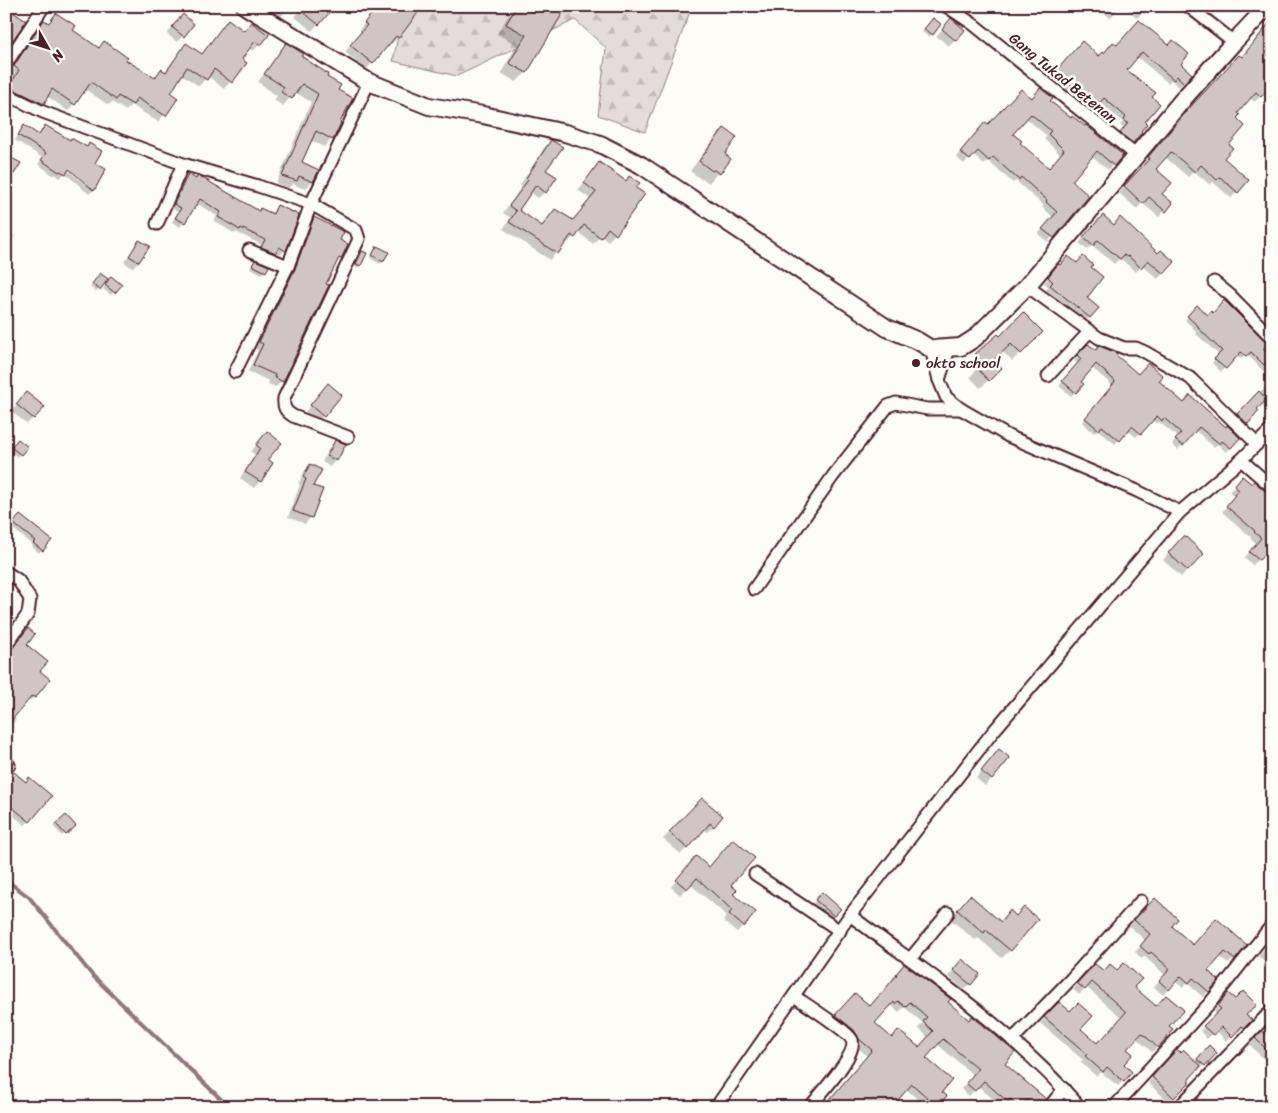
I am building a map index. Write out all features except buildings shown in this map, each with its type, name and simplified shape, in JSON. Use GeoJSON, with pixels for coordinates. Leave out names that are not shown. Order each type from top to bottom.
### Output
{"type":"FeatureCollection","features":[{"type":"Feature","properties":{"kind":"main road"},"geometry":{"type":"LineString","coordinates":[[246,7],[369,82],[429,106],[483,115],[565,133],[600,144],[641,165],[887,328],[918,341],[931,349],[949,349],[961,347],[975,338],[1027,286],[1234,42],[1268,6]]}},
{"type":"Feature","properties":{"kind":"street"},"geometry":{"type":"LineString","coordinates":[[6,64],[44,6]]}},
{"type":"Feature","properties":{"kind":"street","name":"Gang Tukad Betenan"},"geometry":{"type":"LineString","coordinates":[[946,6],[973,24],[1137,156]]}},
{"type":"Feature","properties":{"kind":"street"},"geometry":{"type":"LineString","coordinates":[[1188,6],[1234,42]]}},
{"type":"Feature","properties":{"kind":"street"},"geometry":{"type":"LineString","coordinates":[[236,372],[288,266],[311,204],[369,82]]}},
{"type":"Feature","properties":{"kind":"street"},"geometry":{"type":"LineString","coordinates":[[6,94],[43,112],[183,164],[311,204],[356,230],[359,239],[284,398],[286,411],[292,416],[348,437]]}},
{"type":"Feature","properties":{"kind":"street"},"geometry":{"type":"LineString","coordinates":[[157,224],[183,164]]}},
{"type":"Feature","properties":{"kind":"street"},"geometry":{"type":"LineString","coordinates":[[249,250],[288,266]]}},
{"type":"Feature","properties":{"kind":"street"},"geometry":{"type":"LineString","coordinates":[[1214,282],[1230,295],[1272,338]]}},
{"type":"Feature","properties":{"kind":"street"},"geometry":{"type":"LineString","coordinates":[[1027,286],[1099,338],[1124,348],[1136,348],[1190,378],[1257,444]]}},
{"type":"Feature","properties":{"kind":"street"},"geometry":{"type":"LineString","coordinates":[[1048,376],[1089,332]]}},
{"type":"Feature","properties":{"kind":"street"},"geometry":{"type":"LineString","coordinates":[[931,349],[939,380],[946,397],[960,409],[1008,436],[1122,484],[1180,512]]}},
{"type":"Feature","properties":{"kind":"street"},"geometry":{"type":"LineString","coordinates":[[939,380],[949,349]]}},
{"type":"Feature","properties":{"kind":"street"},"geometry":{"type":"LineString","coordinates":[[754,589],[833,476],[888,406],[896,403],[926,409],[960,409]]}},
{"type":"Feature","properties":{"kind":"street"},"geometry":{"type":"LineString","coordinates":[[716,1107],[850,916],[992,733],[1180,512],[1241,460],[1272,429]]}},
{"type":"Feature","properties":{"kind":"street"},"geometry":{"type":"LineString","coordinates":[[1241,460],[1272,487]]}},
{"type":"Feature","properties":{"kind":"street"},"geometry":{"type":"LineString","coordinates":[[6,572],[18,580],[30,599],[28,614],[6,645]]}},
{"type":"Feature","properties":{"kind":"street"},"geometry":{"type":"LineString","coordinates":[[755,874],[840,931]]}},
{"type":"Feature","properties":{"kind":"street"},"geometry":{"type":"LineString","coordinates":[[1012,1040],[1071,979],[1141,901]]}},
{"type":"Feature","properties":{"kind":"street"},"geometry":{"type":"LineString","coordinates":[[910,959],[948,913]]}},
{"type":"Feature","properties":{"kind":"street"},"geometry":{"type":"LineString","coordinates":[[850,916],[947,986],[1012,1040],[1064,1089],[1080,1107]]}},
{"type":"Feature","properties":{"kind":"street"},"geometry":{"type":"LineString","coordinates":[[1114,1107],[1210,1003],[1272,925]]}},
{"type":"Feature","properties":{"kind":"street"},"geometry":{"type":"LineString","coordinates":[[794,996],[852,1039],[853,1046],[849,1058],[810,1107]]}},
{"type":"Feature","properties":{"kind":"street"},"geometry":{"type":"LineString","coordinates":[[1178,1107],[1272,1010]]}},
{"type":"Feature","properties":{"kind":"street"},"geometry":{"type":"LineString","coordinates":[[1049,1107],[1064,1089]]}},
{"type":"Feature","properties":{"kind":"green space"},"geometry":{"type":"Polygon","coordinates":[[[404,6],[692,6],[645,132],[598,115],[606,48],[575,20],[457,76],[393,61],[404,6]]]}},
{"type":"Feature","properties":{"kind":"waterway"},"geometry":{"type":"LineString","coordinates":[[6,880],[29,897],[92,975],[229,1107]]}},
{"type":"Feature","properties":{"kind":"place","name":"okto school"},"geometry":{"type":"Point","coordinates":[916,363]}}]}
